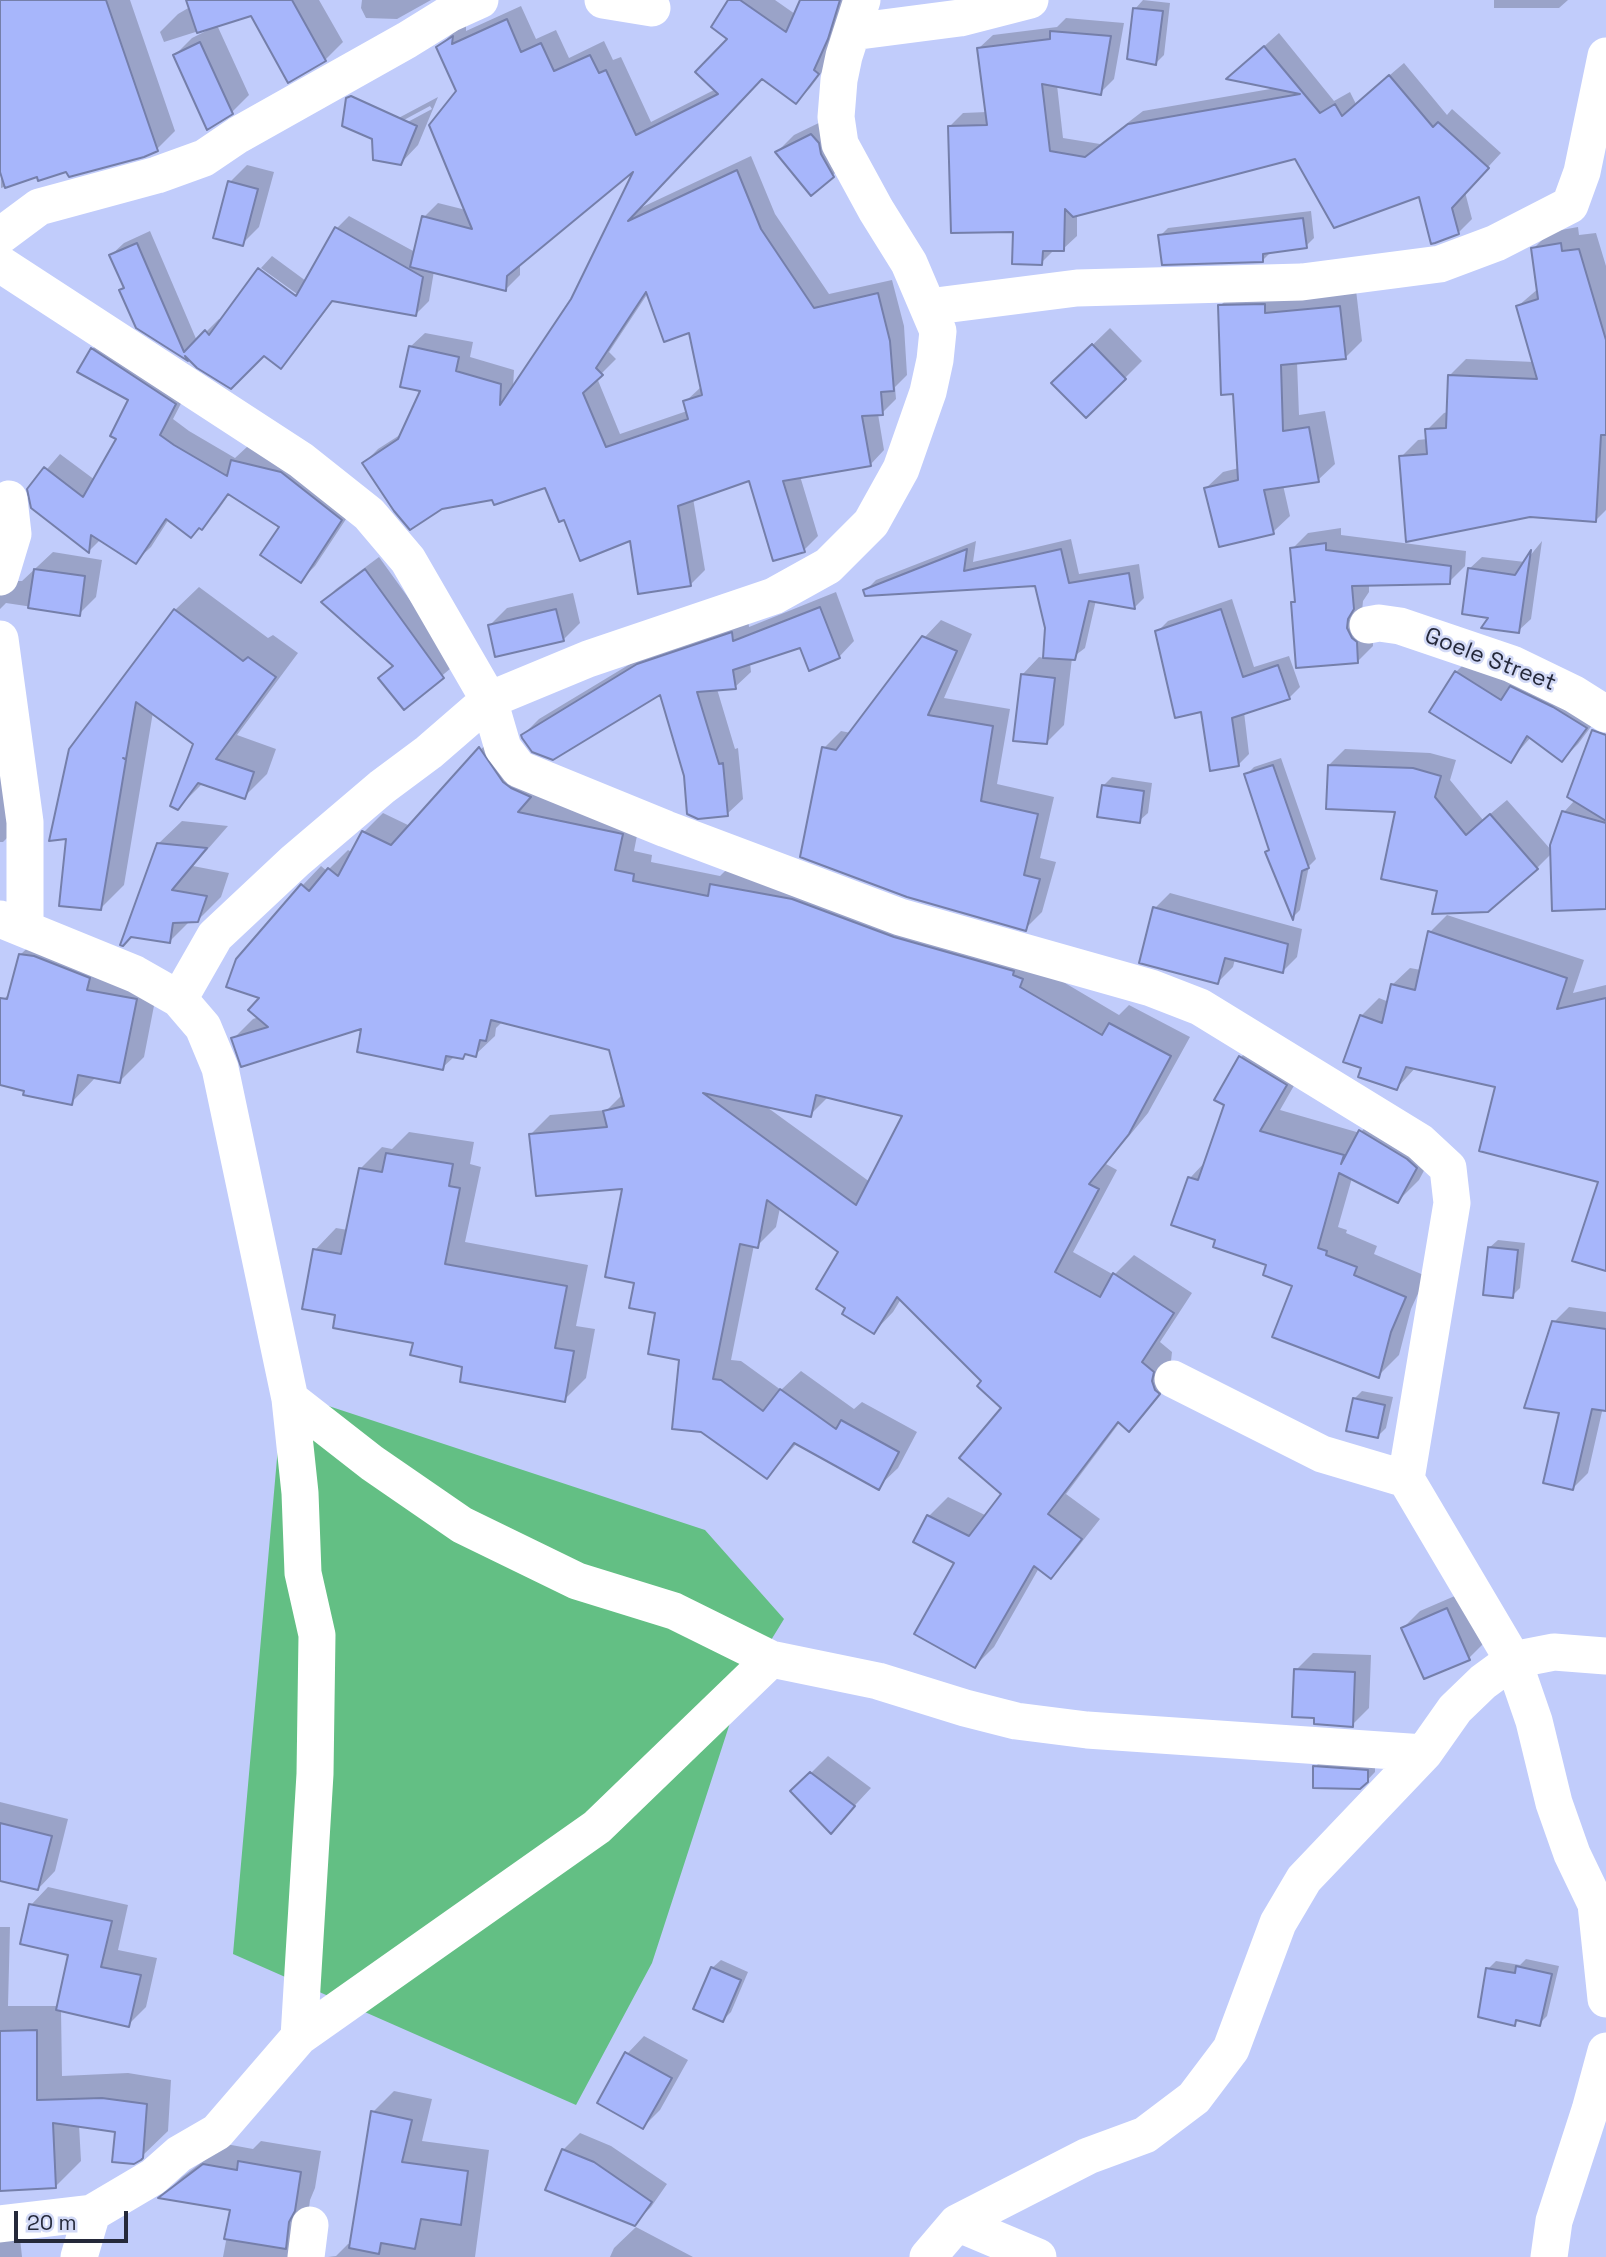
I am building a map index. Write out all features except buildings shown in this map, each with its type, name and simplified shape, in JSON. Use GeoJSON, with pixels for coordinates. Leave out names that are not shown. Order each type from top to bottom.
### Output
{"type":"FeatureCollection","features":[{"type":"Feature","properties":{"kind":"street"},"geometry":{"type":"LineString","coordinates":[[0,236],[39,207],[157,176],[204,158],[238,135],[449,14],[480,0]]}},
{"type":"Feature","properties":{"kind":"street"},"geometry":{"type":"LineString","coordinates":[[603,0],[652,8]]}},
{"type":"Feature","properties":{"kind":"street"},"geometry":{"type":"LineString","coordinates":[[179,999],[215,936],[295,861],[489,700],[588,659],[774,596],[828,566],[871,523],[901,469],[928,392],[938,331],[909,263],[876,210],[841,144],[836,117],[839,80],[857,16],[960,18],[1030,0]]}},
{"type":"Feature","properties":{"kind":"street"},"geometry":{"type":"LineString","coordinates":[[928,307],[1077,288],[1302,282],[1440,264],[1536,224],[1570,205],[1582,172],[1606,56]]}},
{"type":"Feature","properties":{"kind":"street"},"geometry":{"type":"LineString","coordinates":[[0,264],[301,460],[369,514],[408,560],[489,700],[503,748],[519,769],[666,829],[900,917],[1151,988],[1200,1007],[1420,1142],[1448,1168],[1452,1203],[1406,1479],[1513,1660],[1534,1721],[1554,1803],[1572,1854],[1596,1904],[1606,1999]]}},
{"type":"Feature","properties":{"kind":"street"},"geometry":{"type":"LineString","coordinates":[[0,577],[13,534],[9,499]]}},
{"type":"Feature","properties":{"kind":"street","name":"Goele Street"},"geometry":{"type":"LineString","coordinates":[[1367,625],[1379,623],[1400,626],[1512,664],[1563,688],[1606,714]]}},
{"type":"Feature","properties":{"kind":"street"},"geometry":{"type":"LineString","coordinates":[[0,639],[25,822],[12,924],[135,974],[179,999],[203,1027],[220,1068],[290,1399],[300,1493],[303,1573],[317,1634],[315,1774],[299,2037]]}},
{"type":"Feature","properties":{"kind":"street"},"geometry":{"type":"LineString","coordinates":[[1173,1379],[1322,1454],[1406,1479]]}},
{"type":"Feature","properties":{"kind":"street"},"geometry":{"type":"LineString","coordinates":[[290,1399],[372,1463],[461,1525],[578,1581],[674,1611],[771,1659],[878,1681],[1016,1721],[1087,1730],[1424,1753]]}},
{"type":"Feature","properties":{"kind":"street"},"geometry":{"type":"LineString","coordinates":[[928,2257],[957,2223],[1088,2156],[1145,2135],[1195,2098],[1231,2049],[1278,1923],[1304,1879],[1424,1753],[1455,1709],[1483,1682],[1513,1660],[1554,1652],[1606,1656]]}},
{"type":"Feature","properties":{"kind":"street"},"geometry":{"type":"LineString","coordinates":[[0,2224],[92,2213],[153,2177],[179,2154],[217,2132],[299,2037],[597,1826],[771,1659]]}},
{"type":"Feature","properties":{"kind":"street"},"geometry":{"type":"LineString","coordinates":[[1549,2257],[1554,2221],[1591,2110],[1606,2051]]}},
{"type":"Feature","properties":{"kind":"street"},"geometry":{"type":"LineString","coordinates":[[79,2257],[92,2213]]}},
{"type":"Feature","properties":{"kind":"street"},"geometry":{"type":"LineString","coordinates":[[957,2223],[1038,2257]]}},
{"type":"Feature","properties":{"kind":"green space"},"geometry":{"type":"Polygon","coordinates":[[[283,1391],[705,1530],[784,1619],[741,1689],[652,1963],[576,2105],[233,1954],[283,1391]]]}}]}
